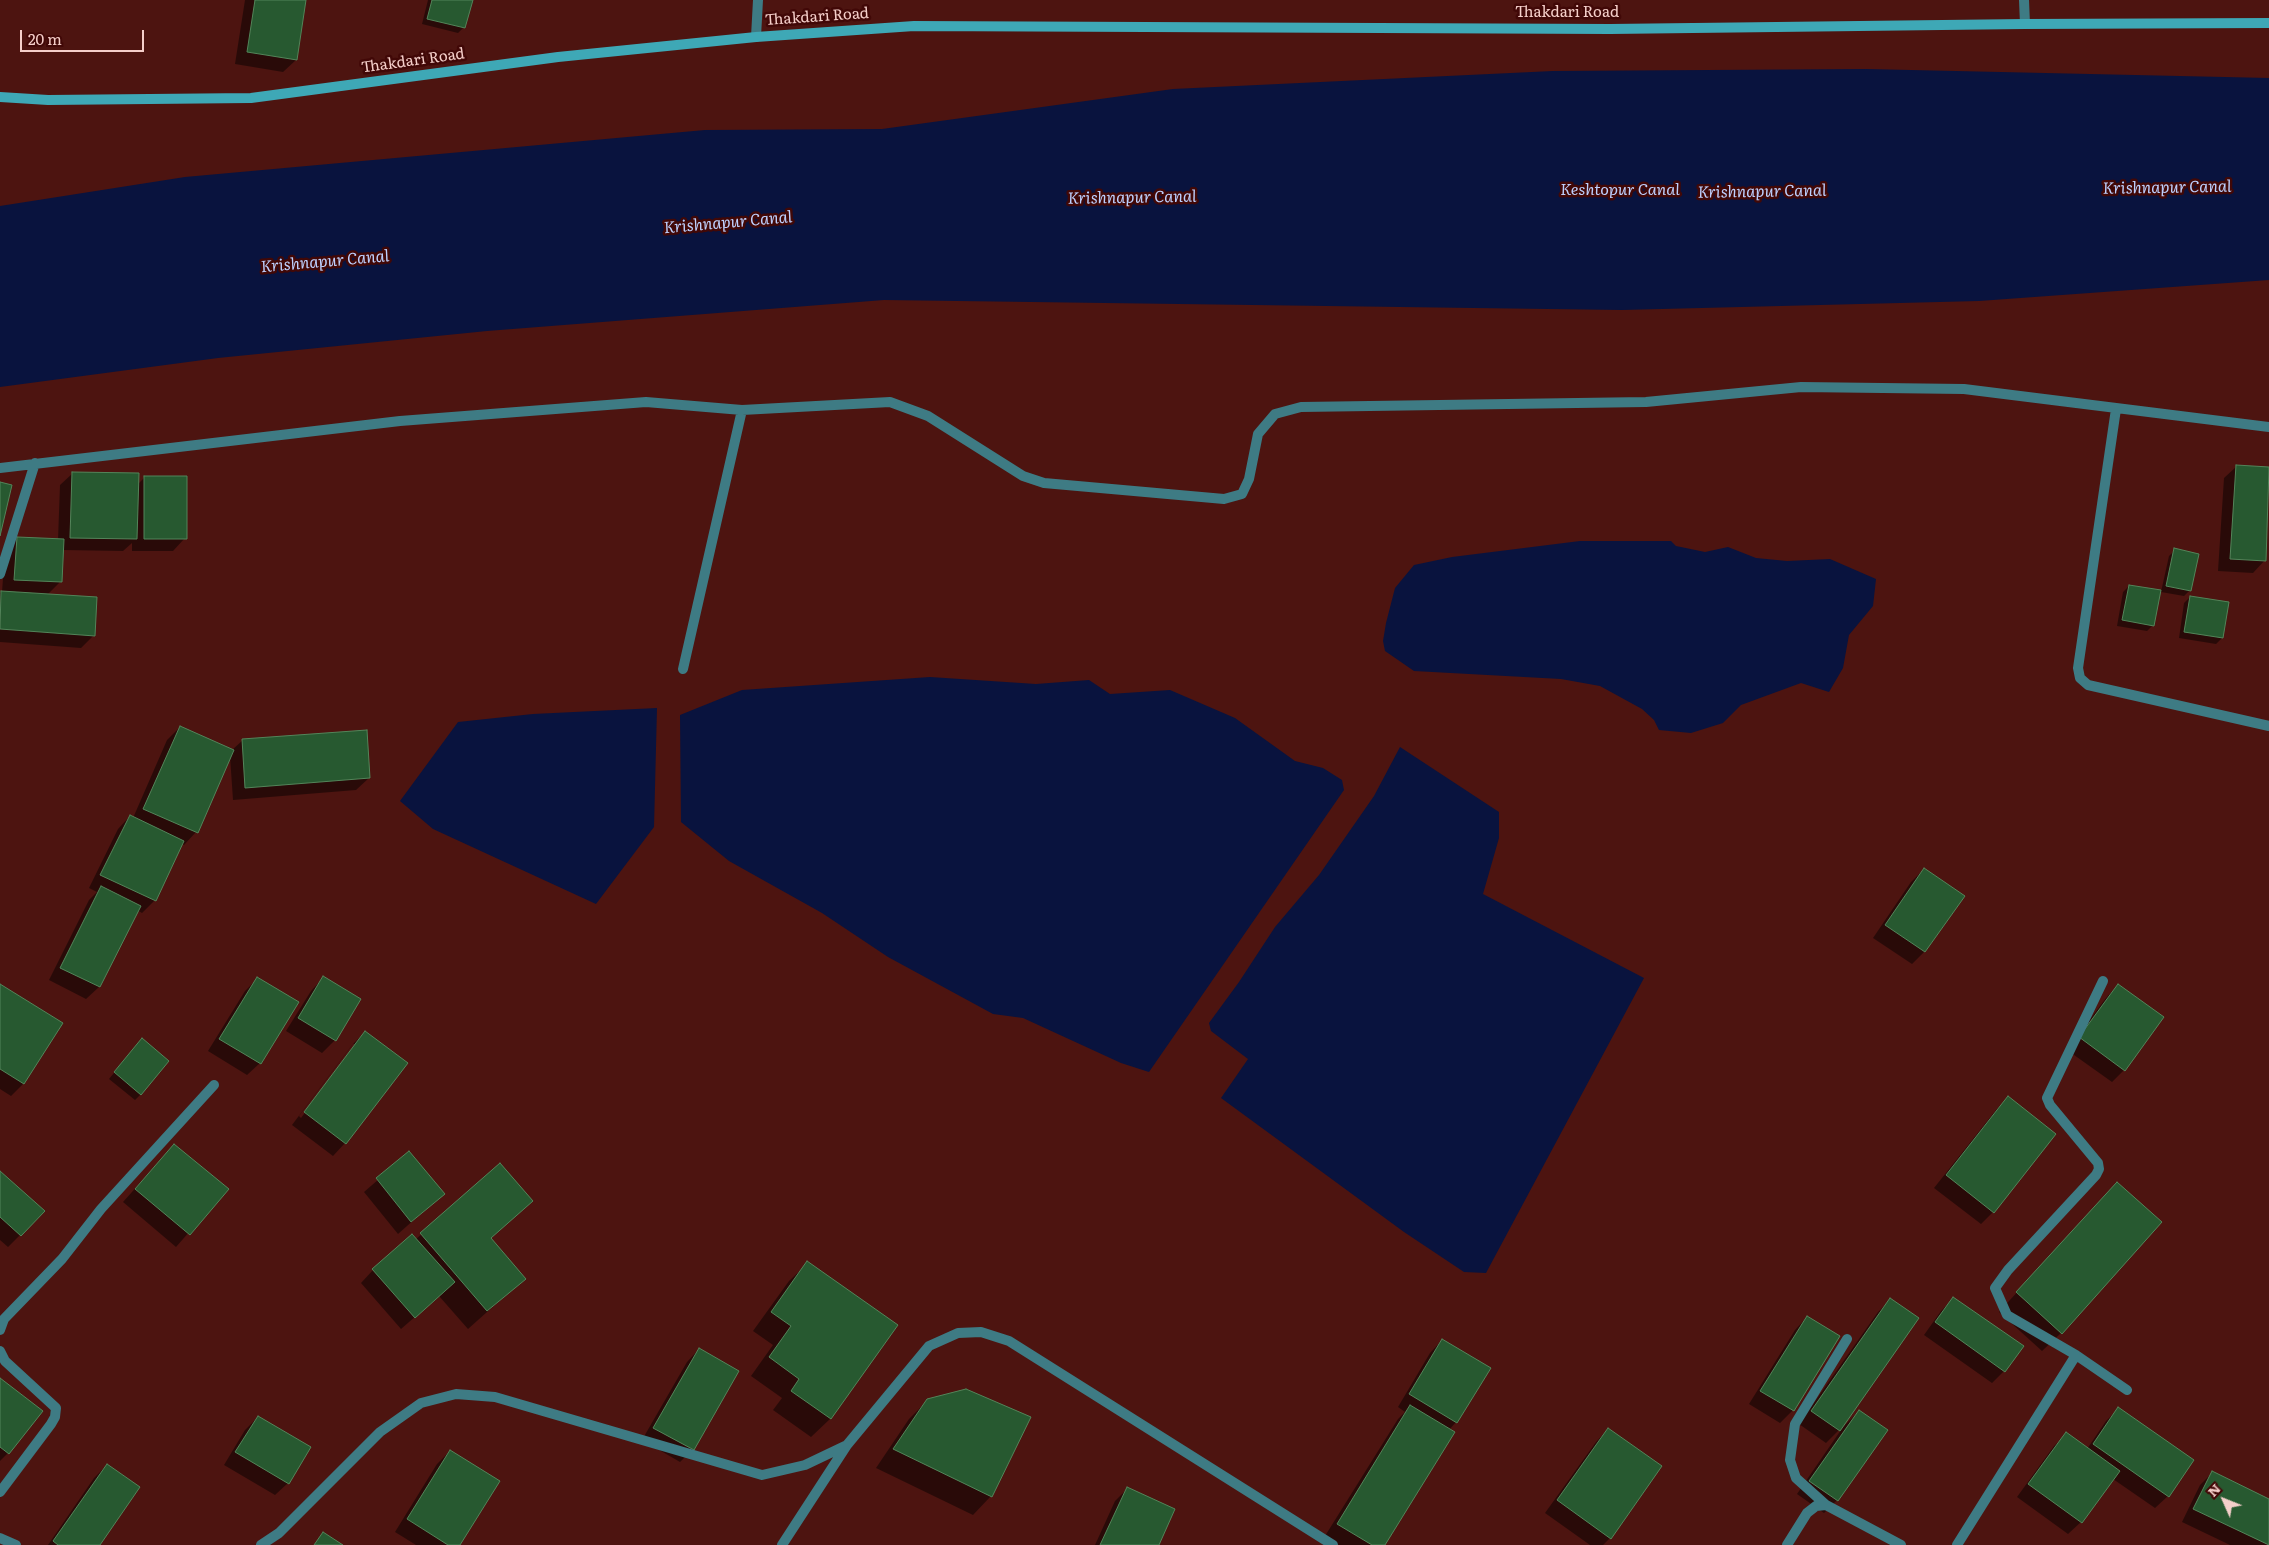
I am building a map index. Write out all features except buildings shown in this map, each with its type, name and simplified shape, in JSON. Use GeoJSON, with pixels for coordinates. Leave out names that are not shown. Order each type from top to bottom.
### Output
{"type":"FeatureCollection","features":[{"type":"Feature","properties":{"kind":"street"},"geometry":{"type":"LineString","coordinates":[[756,37],[758,0]]}},
{"type":"Feature","properties":{"kind":"street"},"geometry":{"type":"LineString","coordinates":[[2024,0],[2025,24]]}},
{"type":"Feature","properties":{"kind":"street","name":"Thakdari Road"},"geometry":{"type":"LineString","coordinates":[[0,97],[48,100],[250,98],[558,57],[756,37],[914,26],[1610,29],[2269,23]]}},
{"type":"Feature","properties":{"kind":"street"},"geometry":{"type":"LineString","coordinates":[[0,468],[400,421],[646,402],[742,410],[890,402],[928,416],[1023,476],[1044,483],[1224,499],[1242,494],[1249,479],[1258,434],[1275,414],[1301,407],[1646,402],[1801,387],[1964,389],[2269,427]]}},
{"type":"Feature","properties":{"kind":"street"},"geometry":{"type":"LineString","coordinates":[[2116,409],[2078,668],[2080,678],[2088,685],[2269,726]]}},
{"type":"Feature","properties":{"kind":"street"},"geometry":{"type":"LineString","coordinates":[[683,669],[742,410]]}},
{"type":"Feature","properties":{"kind":"street"},"geometry":{"type":"LineString","coordinates":[[0,574],[35,463]]}},
{"type":"Feature","properties":{"kind":"street"},"geometry":{"type":"LineString","coordinates":[[2103,981],[2047,1098],[2050,1105],[2098,1164],[2099,1169],[2096,1175],[2008,1270],[1995,1288],[2007,1315],[2076,1355],[2127,1390]]}},
{"type":"Feature","properties":{"kind":"street"},"geometry":{"type":"LineString","coordinates":[[0,1330],[4,1319],[62,1259],[101,1209],[214,1085]]}},
{"type":"Feature","properties":{"kind":"street"},"geometry":{"type":"LineString","coordinates":[[782,1545],[847,1445],[929,1346],[958,1333],[981,1332],[1009,1341],[1333,1545]]}},
{"type":"Feature","properties":{"kind":"street"},"geometry":{"type":"LineString","coordinates":[[1847,1339],[1795,1424],[1790,1460],[1796,1478],[1826,1505],[1901,1545]]}},
{"type":"Feature","properties":{"kind":"street"},"geometry":{"type":"LineString","coordinates":[[0,1351],[5,1362],[56,1408],[52,1424],[0,1492]]}},
{"type":"Feature","properties":{"kind":"street"},"geometry":{"type":"LineString","coordinates":[[1958,1545],[2076,1355]]}},
{"type":"Feature","properties":{"kind":"street"},"geometry":{"type":"LineString","coordinates":[[261,1545],[279,1533],[380,1432],[421,1403],[456,1394],[495,1397],[762,1475],[805,1465],[847,1445]]}},
{"type":"Feature","properties":{"kind":"street"},"geometry":{"type":"LineString","coordinates":[[1787,1545],[1808,1513],[1816,1506],[1826,1505]]}},
{"type":"Feature","properties":{"kind":"street"},"geometry":{"type":"LineString","coordinates":[[0,1538],[16,1545]]}},
{"type":"Feature","properties":{"kind":"water","name":"Keshtopur Canal"},"geometry":{"type":"Polygon","coordinates":[[[1866,69],[2269,78],[2269,280],[1979,301],[1622,310],[884,300],[487,331],[218,358],[0,387],[0,206],[185,177],[705,130],[882,129],[1173,89],[1553,71],[1866,69]]]}},
{"type":"Feature","properties":{"kind":"water"},"geometry":{"type":"Polygon","coordinates":[[[1580,541],[1671,541],[1676,546],[1705,552],[1728,547],[1756,558],[1787,561],[1830,559],[1876,579],[1873,606],[1849,635],[1843,668],[1829,692],[1801,683],[1741,705],[1723,723],[1691,733],[1659,730],[1654,720],[1642,709],[1600,686],[1561,679],[1414,671],[1385,651],[1383,641],[1395,588],[1414,565],[1452,557],[1580,541]]]}},
{"type":"Feature","properties":{"kind":"water"},"geometry":{"type":"Polygon","coordinates":[[[930,677],[1036,684],[1089,680],[1110,694],[1170,690],[1235,718],[1295,761],[1323,768],[1342,780],[1344,790],[1149,1072],[1121,1063],[1023,1018],[993,1014],[888,957],[822,913],[729,861],[681,822],[680,715],[742,690],[930,677]]]}},
{"type":"Feature","properties":{"kind":"water"},"geometry":{"type":"Polygon","coordinates":[[[657,708],[654,827],[596,904],[433,829],[400,801],[458,722],[533,714],[657,708]]]}},
{"type":"Feature","properties":{"kind":"water"},"geometry":{"type":"Polygon","coordinates":[[[1400,747],[1499,812],[1499,838],[1483,894],[1644,978],[1486,1273],[1464,1272],[1404,1232],[1221,1098],[1248,1059],[1211,1031],[1209,1023],[1275,927],[1319,875],[1374,796],[1400,747]]]}},
{"type":"Feature","properties":{"kind":"water label","name":"Krishnapur Canal"},"geometry":{"type":"Point","coordinates":[2167,188]}},
{"type":"Feature","properties":{"kind":"water label","name":"Krishnapur Canal"},"geometry":{"type":"Point","coordinates":[1762,192]}},
{"type":"Feature","properties":{"kind":"water label","name":"Krishnapur Canal"},"geometry":{"type":"Point","coordinates":[1132,198]}},
{"type":"Feature","properties":{"kind":"water label","name":"Krishnapur Canal"},"geometry":{"type":"Point","coordinates":[728,223]}},
{"type":"Feature","properties":{"kind":"water label","name":"Krishnapur Canal"},"geometry":{"type":"Point","coordinates":[325,262]}}]}
